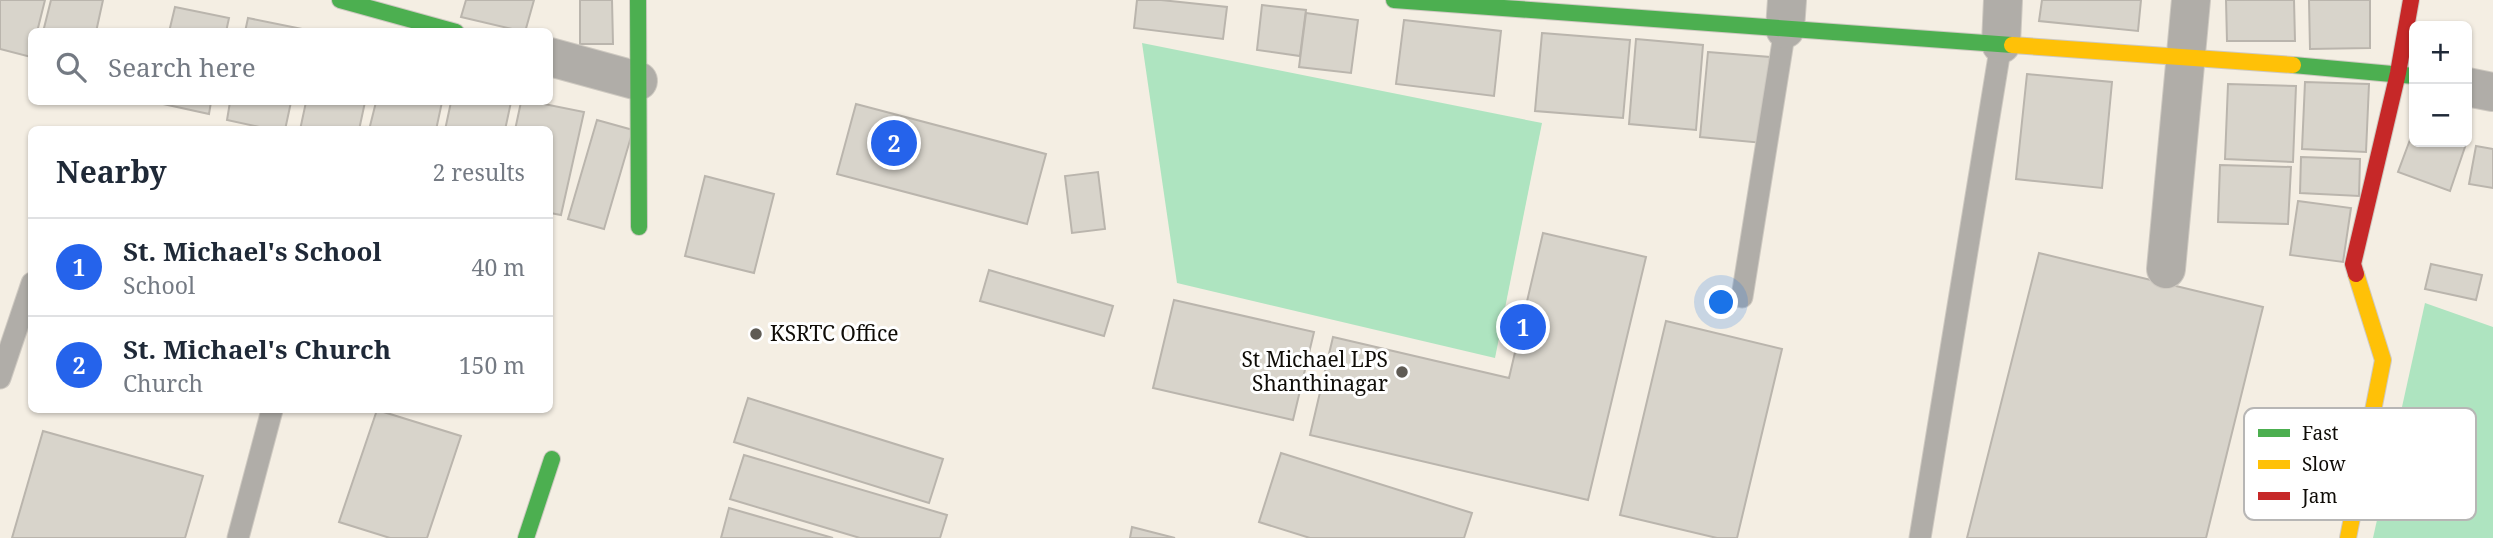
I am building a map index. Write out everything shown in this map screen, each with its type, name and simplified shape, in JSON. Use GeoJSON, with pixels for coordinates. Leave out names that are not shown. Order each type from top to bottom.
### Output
{"type":"FeatureCollection","features":[{"type":"Feature","properties":{"kind":"street"},"geometry":{"type":"LineString","coordinates":[[340,0],[442,28]]}},
{"type":"Feature","properties":{"kind":"street"},"geometry":{"type":"LineString","coordinates":[[638,0],[639,227]]}},
{"type":"Feature","properties":{"kind":"street"},"geometry":{"type":"LineString","coordinates":[[1394,0],[1786,14],[2001,44],[2406,74]]}},
{"type":"Feature","properties":{"kind":"street"},"geometry":{"type":"LineString","coordinates":[[2001,44],[2003,0]]}},
{"type":"Feature","properties":{"kind":"street"},"geometry":{"type":"LineString","coordinates":[[2166,269],[2191,0]]}},
{"type":"Feature","properties":{"kind":"street"},"geometry":{"type":"LineString","coordinates":[[2374,408],[2384,360],[2353,264],[2406,74],[2411,0]]}},
{"type":"Feature","properties":{"kind":"street"},"geometry":{"type":"LineString","coordinates":[[553,58],[638,81]]}},
{"type":"Feature","properties":{"kind":"street"},"geometry":{"type":"LineString","coordinates":[[2472,88],[2493,92]]}},
{"type":"Feature","properties":{"kind":"street"},"geometry":{"type":"LineString","coordinates":[[526,538],[552,459]]}},
{"type":"Feature","properties":{"kind":"street"},"geometry":{"type":"LineString","coordinates":[[2348,538],[2352,520]]}},
{"type":"Feature","properties":{"kind":"lane"},"geometry":{"type":"LineString","coordinates":[[1742,297],[1786,14]]}},
{"type":"Feature","properties":{"kind":"lane"},"geometry":{"type":"LineString","coordinates":[[1920,538],[2001,44]]}},
{"type":"Feature","properties":{"kind":"lane"},"geometry":{"type":"LineString","coordinates":[[0,378],[28,295]]}},
{"type":"Feature","properties":{"kind":"lane"},"geometry":{"type":"LineString","coordinates":[[238,538],[271,413]]}},
{"type":"Feature","properties":{"kind":"green space"},"geometry":{"type":"Polygon","coordinates":[[[1142,43],[1542,123],[1495,358],[1177,283],[1142,43]]]}},
{"type":"Feature","properties":{"kind":"green space"},"geometry":{"type":"Polygon","coordinates":[[[2425,303],[2493,327],[2493,538],[2373,538],[2377,520],[2476,520],[2476,408],[2402,408],[2425,303]]]}},
{"type":"Feature","properties":{"kind":"building"},"geometry":{"type":"Polygon","coordinates":[[[0,0],[45,0],[38,28],[28,28],[28,56],[0,49],[0,0]]]}},
{"type":"Feature","properties":{"kind":"building"},"geometry":{"type":"Polygon","coordinates":[[[51,0],[103,0],[97,28],[44,28],[51,0]]]}},
{"type":"Feature","properties":{"kind":"building"},"geometry":{"type":"Polygon","coordinates":[[[466,0],[534,0],[526,28],[508,28],[461,17],[466,0]]]}},
{"type":"Feature","properties":{"kind":"building"},"geometry":{"type":"Polygon","coordinates":[[[580,0],[612,0],[613,44],[580,44],[580,0]]]}},
{"type":"Feature","properties":{"kind":"building"},"geometry":{"type":"Polygon","coordinates":[[[1137,0],[1227,7],[1223,39],[1134,28],[1137,0]]]}},
{"type":"Feature","properties":{"kind":"building"},"geometry":{"type":"Polygon","coordinates":[[[2042,0],[2141,0],[2138,31],[2039,21],[2042,0]]]}},
{"type":"Feature","properties":{"kind":"building"},"geometry":{"type":"Polygon","coordinates":[[[2226,0],[2294,0],[2295,41],[2227,41],[2226,0]]]}},
{"type":"Feature","properties":{"kind":"building"},"geometry":{"type":"Polygon","coordinates":[[[2309,0],[2370,0],[2370,48],[2310,49],[2309,0]]]}},
{"type":"Feature","properties":{"kind":"building"},"geometry":{"type":"Polygon","coordinates":[[[1262,5],[1306,10],[1300,56],[1257,50],[1262,5]]]}},
{"type":"Feature","properties":{"kind":"building"},"geometry":{"type":"Polygon","coordinates":[[[175,7],[229,18],[227,28],[170,28],[175,7]]]}},
{"type":"Feature","properties":{"kind":"building"},"geometry":{"type":"Polygon","coordinates":[[[1306,13],[1358,20],[1351,73],[1299,67],[1306,13]]]}},
{"type":"Feature","properties":{"kind":"building"},"geometry":{"type":"Polygon","coordinates":[[[248,18],[297,28],[246,28],[248,18]]]}},
{"type":"Feature","properties":{"kind":"building"},"geometry":{"type":"Polygon","coordinates":[[[1404,20],[1501,31],[1494,96],[1396,84],[1404,20]]]}},
{"type":"Feature","properties":{"kind":"building"},"geometry":{"type":"Polygon","coordinates":[[[1542,33],[1630,40],[1623,118],[1535,111],[1542,33]]]}},
{"type":"Feature","properties":{"kind":"building"},"geometry":{"type":"Polygon","coordinates":[[[1636,39],[1703,45],[1696,130],[1629,124],[1636,39]]]}},
{"type":"Feature","properties":{"kind":"building"},"geometry":{"type":"Polygon","coordinates":[[[1708,52],[1770,57],[1763,143],[1700,137],[1708,52]]]}},
{"type":"Feature","properties":{"kind":"building"},"geometry":{"type":"Polygon","coordinates":[[[2027,74],[2112,82],[2102,188],[2016,179],[2027,74]]]}},
{"type":"Feature","properties":{"kind":"building"},"geometry":{"type":"Polygon","coordinates":[[[2305,82],[2369,84],[2366,152],[2302,149],[2305,82]]]}},
{"type":"Feature","properties":{"kind":"building"},"geometry":{"type":"Polygon","coordinates":[[[2228,84],[2296,86],[2293,162],[2225,159],[2228,84]]]}},
{"type":"Feature","properties":{"kind":"building"},"geometry":{"type":"Polygon","coordinates":[[[856,104],[1046,154],[1027,224],[837,174],[856,104]]]}},
{"type":"Feature","properties":{"kind":"building"},"geometry":{"type":"Polygon","coordinates":[[[168,105],[210,105],[209,114],[168,105]]]}},
{"type":"Feature","properties":{"kind":"building"},"geometry":{"type":"Polygon","coordinates":[[[230,105],[290,105],[286,126],[255,126],[227,120],[230,105]]]}},
{"type":"Feature","properties":{"kind":"building"},"geometry":{"type":"Polygon","coordinates":[[[305,105],[364,105],[360,126],[301,126],[305,105]]]}},
{"type":"Feature","properties":{"kind":"building"},"geometry":{"type":"Polygon","coordinates":[[[375,105],[441,105],[437,126],[370,126],[375,105]]]}},
{"type":"Feature","properties":{"kind":"building"},"geometry":{"type":"Polygon","coordinates":[[[450,105],[510,105],[506,126],[446,126],[450,105]]]}},
{"type":"Feature","properties":{"kind":"building"},"geometry":{"type":"Polygon","coordinates":[[[520,105],[549,105],[584,112],[561,215],[553,214],[553,126],[516,126],[520,105]]]}},
{"type":"Feature","properties":{"kind":"building"},"geometry":{"type":"Polygon","coordinates":[[[597,120],[633,130],[604,229],[568,219],[597,120]]]}},
{"type":"Feature","properties":{"kind":"building"},"geometry":{"type":"Polygon","coordinates":[[[2409,142],[2409,147],[2465,147],[2450,191],[2398,172],[2409,142]]]}},
{"type":"Feature","properties":{"kind":"building"},"geometry":{"type":"Polygon","coordinates":[[[2476,146],[2493,149],[2493,188],[2469,184],[2476,146]]]}},
{"type":"Feature","properties":{"kind":"building"},"geometry":{"type":"Polygon","coordinates":[[[2301,157],[2360,159],[2359,196],[2300,193],[2301,157]]]}},
{"type":"Feature","properties":{"kind":"building"},"geometry":{"type":"Polygon","coordinates":[[[2220,165],[2291,167],[2288,224],[2218,222],[2220,165]]]}},
{"type":"Feature","properties":{"kind":"building"},"geometry":{"type":"Polygon","coordinates":[[[1098,172],[1105,229],[1072,233],[1065,176],[1098,172]]]}},
{"type":"Feature","properties":{"kind":"building"},"geometry":{"type":"Polygon","coordinates":[[[705,176],[774,194],[754,273],[685,256],[705,176]]]}},
{"type":"Feature","properties":{"kind":"building"},"geometry":{"type":"Polygon","coordinates":[[[2298,201],[2351,208],[2343,262],[2290,255],[2298,201]]]}},
{"type":"Feature","properties":{"kind":"building"},"geometry":{"type":"Polygon","coordinates":[[[1543,233],[1646,257],[1588,500],[1310,435],[1333,337],[1509,378],[1543,233]]]}},
{"type":"Feature","properties":{"kind":"building"},"geometry":{"type":"Polygon","coordinates":[[[2039,253],[2263,307],[2206,538],[1967,538],[2039,253]]]}},
{"type":"Feature","properties":{"kind":"building"},"geometry":{"type":"Polygon","coordinates":[[[2431,264],[2482,275],[2476,300],[2425,289],[2431,264]]]}},
{"type":"Feature","properties":{"kind":"building"},"geometry":{"type":"Polygon","coordinates":[[[989,270],[1113,306],[1104,336],[980,301],[989,270]]]}},
{"type":"Feature","properties":{"kind":"building"},"geometry":{"type":"Polygon","coordinates":[[[1174,300],[1314,332],[1293,420],[1153,388],[1174,300]]]}},
{"type":"Feature","properties":{"kind":"building"},"geometry":{"type":"Polygon","coordinates":[[[1666,321],[1782,349],[1737,538],[1717,538],[1620,515],[1666,321]]]}},
{"type":"Feature","properties":{"kind":"building"},"geometry":{"type":"Polygon","coordinates":[[[748,398],[943,459],[929,503],[734,442],[748,398]]]}},
{"type":"Feature","properties":{"kind":"building"},"geometry":{"type":"Polygon","coordinates":[[[376,413],[387,413],[461,436],[427,538],[390,538],[339,522],[376,413]]]}},
{"type":"Feature","properties":{"kind":"building"},"geometry":{"type":"Polygon","coordinates":[[[43,431],[203,476],[185,538],[12,538],[43,431]]]}},
{"type":"Feature","properties":{"kind":"building"},"geometry":{"type":"Polygon","coordinates":[[[1281,453],[1472,513],[1464,538],[1310,538],[1259,522],[1281,453]]]}},
{"type":"Feature","properties":{"kind":"building"},"geometry":{"type":"Polygon","coordinates":[[[744,455],[947,515],[940,538],[860,538],[730,499],[744,455]]]}},
{"type":"Feature","properties":{"kind":"building"},"geometry":{"type":"Polygon","coordinates":[[[729,508],[833,538],[721,538],[729,508]]]}},
{"type":"Feature","properties":{"kind":"building"},"geometry":{"type":"Polygon","coordinates":[[[1132,527],[1175,538],[1130,538],[1132,527]]]}},
{"type":"Feature","properties":{"kind":"traffic: fast"},"geometry":{"type":"LineString","coordinates":[[340,0],[442,28]]}},
{"type":"Feature","properties":{"kind":"traffic: fast"},"geometry":{"type":"LineString","coordinates":[[638,0],[639,227]]}},
{"type":"Feature","properties":{"kind":"traffic: fast"},"geometry":{"type":"LineString","coordinates":[[1394,0],[2012,45]]}},
{"type":"Feature","properties":{"kind":"traffic: fast"},"geometry":{"type":"LineString","coordinates":[[2293,65],[2409,76]]}},
{"type":"Feature","properties":{"kind":"traffic: fast"},"geometry":{"type":"LineString","coordinates":[[526,538],[552,459]]}},
{"type":"Feature","properties":{"kind":"traffic: slow"},"geometry":{"type":"LineString","coordinates":[[2012,45],[2293,65]]}},
{"type":"Feature","properties":{"kind":"traffic: slow"},"geometry":{"type":"LineString","coordinates":[[2356,274],[2383,360],[2374,408]]}},
{"type":"Feature","properties":{"kind":"traffic: slow"},"geometry":{"type":"LineString","coordinates":[[2348,538],[2352,520]]}},
{"type":"Feature","properties":{"kind":"traffic: jam"},"geometry":{"type":"LineString","coordinates":[[2356,274],[2353,264],[2398,73],[2411,0]]}},
{"type":"Feature","properties":{"kind":"place","name":"St. Michael's Church"},"geometry":{"type":"Point","coordinates":[894,143]}},
{"type":"Feature","properties":{"kind":"place","name":"St. Michael's School"},"geometry":{"type":"Point","coordinates":[1523,327]}},
{"type":"Feature","properties":{"kind":"place","name":"KSRTC Office"},"geometry":{"type":"Point","coordinates":[756,334]}},
{"type":"Feature","properties":{"kind":"place","name":"St Michael LPS Shanthinagar"},"geometry":{"type":"Point","coordinates":[1402,372]}}]}
